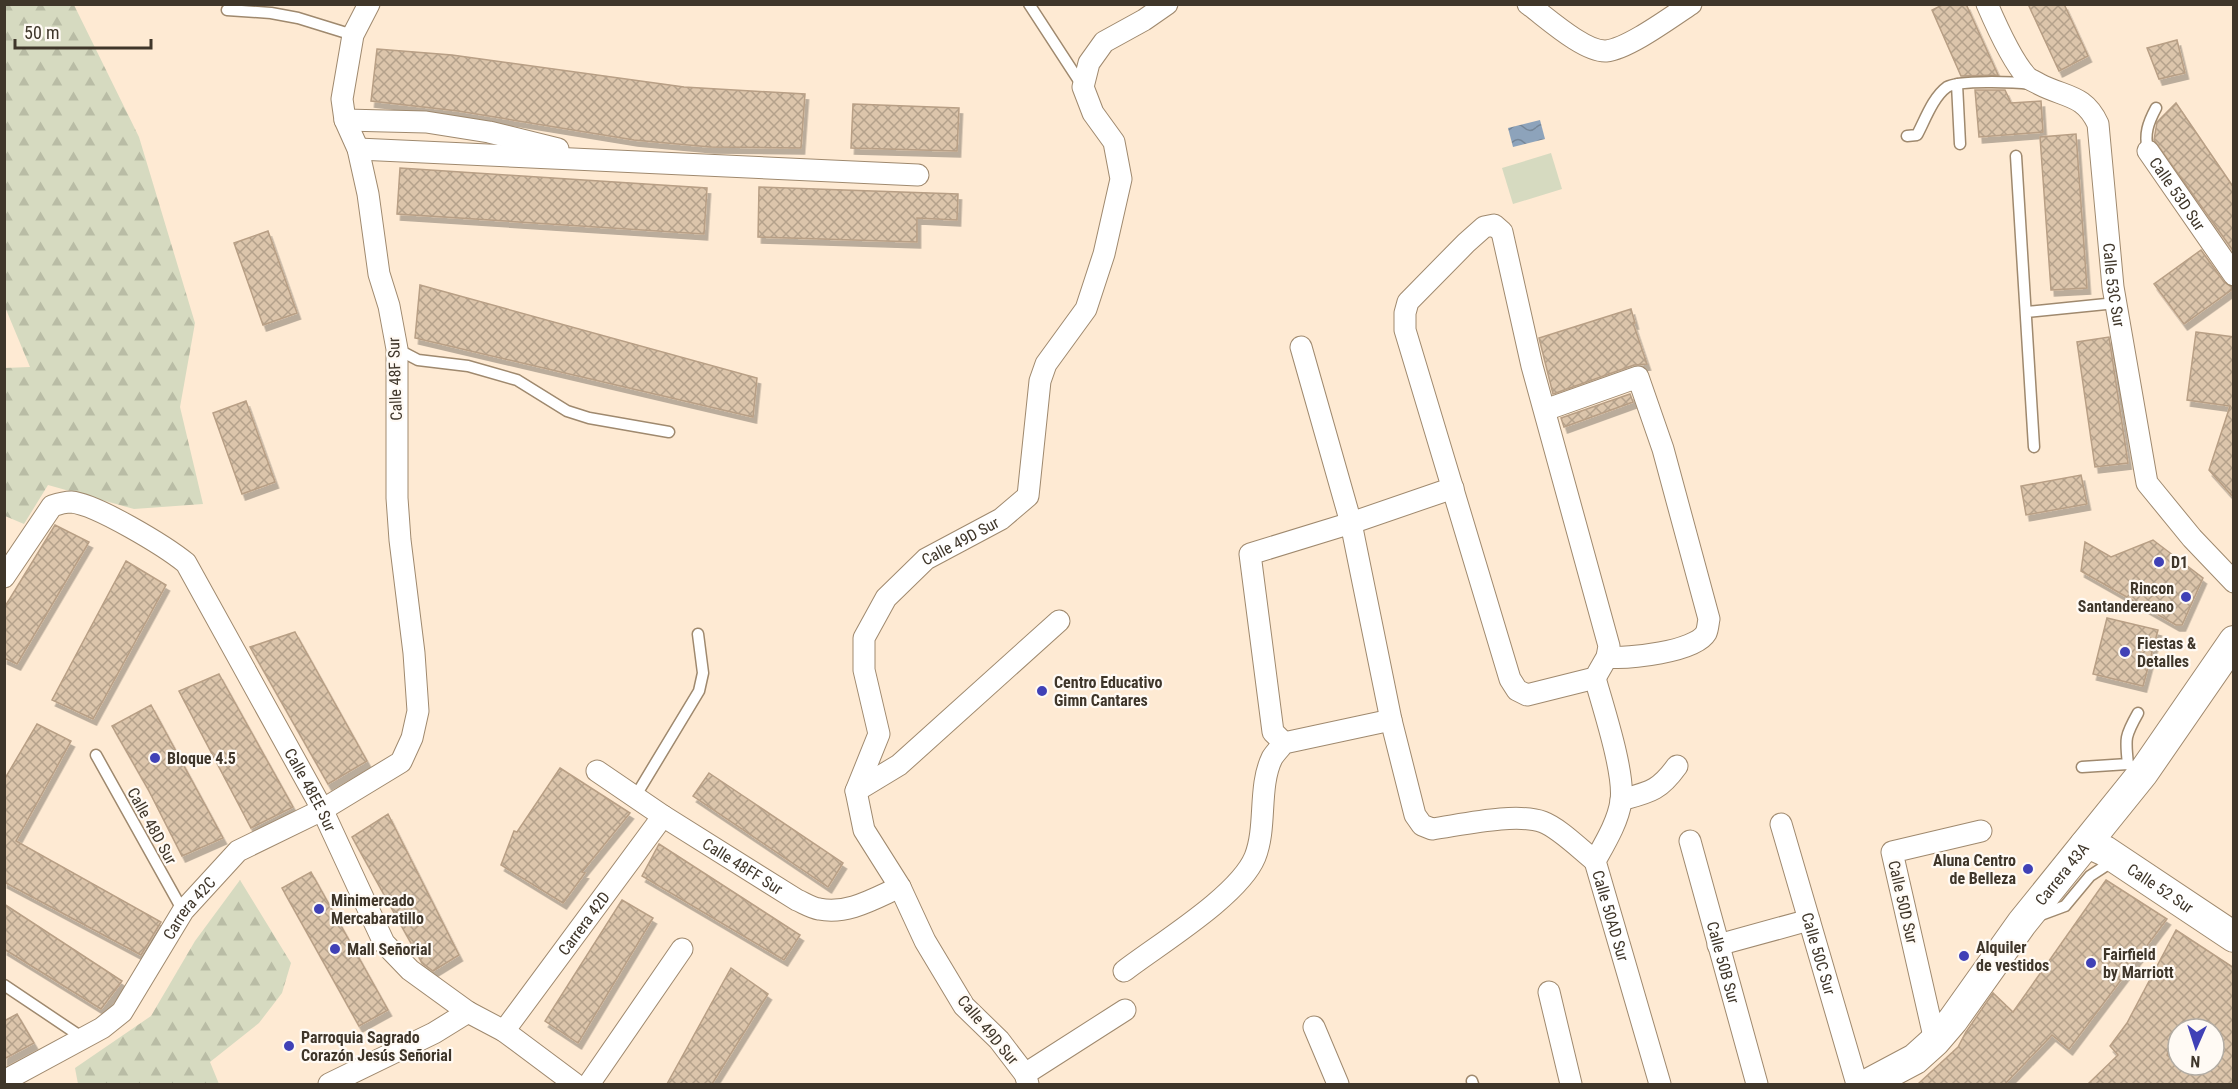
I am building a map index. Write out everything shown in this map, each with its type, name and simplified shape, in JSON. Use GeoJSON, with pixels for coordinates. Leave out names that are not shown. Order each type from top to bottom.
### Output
{"type":"FeatureCollection","features":[{"type":"Feature","properties":{"kind":"main road","name":"Carrera 43A"},"geometry":{"type":"LineString","coordinates":[[1868,1084],[1915,1059],[1953,1020],[2022,922],[2085,845],[2135,768],[2234,641]]}},
{"type":"Feature","properties":{"kind":"main road","name":"Calle 52 Sur"},"geometry":{"type":"LineString","coordinates":[[2085,845],[2098,848],[2234,937]]}},
{"type":"Feature","properties":{"kind":"street","name":"Calle 48F Sur"},"geometry":{"type":"LineString","coordinates":[[369,4],[353,35],[342,99],[345,120],[358,149],[370,206],[379,274],[390,306],[397,349],[397,498],[418,711],[412,738],[401,762]]}},
{"type":"Feature","properties":{"kind":"street"},"geometry":{"type":"LineString","coordinates":[[1083,87],[1089,63],[1104,42],[1144,20],[1167,4]]}},
{"type":"Feature","properties":{"kind":"street"},"geometry":{"type":"LineString","coordinates":[[1528,4],[1585,45],[1605,51],[1627,44],[1691,4]]}},
{"type":"Feature","properties":{"kind":"street","name":"Calle 53C Sur"},"geometry":{"type":"LineString","coordinates":[[1987,4],[2001,34],[2028,78],[2042,86],[2077,99],[2091,109],[2098,124],[2116,303],[2147,483],[2172,523],[2234,582]]}},
{"type":"Feature","properties":{"kind":"street","name":"Calle 49D Sur"},"geometry":{"type":"LineString","coordinates":[[1026,1079],[999,1040],[964,1006],[925,940],[900,887],[864,830],[856,791],[879,734],[864,670],[864,638],[886,598],[926,559],[1001,519],[1028,496],[1040,381],[1046,364],[1086,309],[1104,254],[1121,179],[1114,142],[1093,113],[1083,87]]}},
{"type":"Feature","properties":{"kind":"street"},"geometry":{"type":"LineString","coordinates":[[345,120],[426,122],[489,132],[608,161]]}},
{"type":"Feature","properties":{"kind":"street"},"geometry":{"type":"LineString","coordinates":[[358,149],[918,175]]}},
{"type":"Feature","properties":{"kind":"street","name":"Calle 53D Sur"},"geometry":{"type":"LineString","coordinates":[[2148,151],[2234,275]]}},
{"type":"Feature","properties":{"kind":"street"},"geometry":{"type":"LineString","coordinates":[[1494,225],[1502,232],[1532,366],[1609,646],[1607,657],[1595,678],[1527,695],[1517,690],[1510,679],[1453,488],[1405,330],[1405,313],[1408,302],[1484,227],[1494,225]]}},
{"type":"Feature","properties":{"kind":"street"},"geometry":{"type":"LineString","coordinates":[[1301,347],[1351,523],[1391,720],[1415,815],[1422,825],[1432,829],[1516,818],[1542,821],[1560,831],[1595,861]]}},
{"type":"Feature","properties":{"kind":"street"},"geometry":{"type":"LineString","coordinates":[[1545,410],[1638,377],[1663,449],[1709,619],[1705,634],[1690,645],[1624,659],[1607,657]]}},
{"type":"Feature","properties":{"kind":"street"},"geometry":{"type":"LineString","coordinates":[[1284,743],[1273,732],[1250,554],[1453,488]]}},
{"type":"Feature","properties":{"kind":"street","name":"Calle 48EE Sur"},"geometry":{"type":"LineString","coordinates":[[4,577],[52,506],[69,502],[89,506],[171,551],[186,563],[322,810],[384,943],[410,970],[468,1012],[504,1031],[575,1084]]}},
{"type":"Feature","properties":{"kind":"street"},"geometry":{"type":"LineString","coordinates":[[856,791],[899,765],[1059,621]]}},
{"type":"Feature","properties":{"kind":"street","name":"Calle 50AD Sur"},"geometry":{"type":"LineString","coordinates":[[1595,678],[1619,770],[1621,800],[1614,824],[1595,861],[1660,1084]]}},
{"type":"Feature","properties":{"kind":"street"},"geometry":{"type":"LineString","coordinates":[[1124,970],[1221,899],[1243,879],[1255,856],[1262,822],[1265,786],[1272,758],[1284,743],[1391,720]]}},
{"type":"Feature","properties":{"kind":"street","name":"Carrera 42C"},"geometry":{"type":"LineString","coordinates":[[4,1081],[102,1028],[122,1012],[183,911],[238,851],[322,810],[401,762]]}},
{"type":"Feature","properties":{"kind":"street"},"geometry":{"type":"LineString","coordinates":[[1621,800],[1647,793],[1665,783],[1677,766]]}},
{"type":"Feature","properties":{"kind":"street","name":"Calle 48FF Sur"},"geometry":{"type":"LineString","coordinates":[[597,771],[663,816],[797,900],[818,909],[840,910],[860,905],[900,887]]}},
{"type":"Feature","properties":{"kind":"street","name":"Carrera 42D"},"geometry":{"type":"LineString","coordinates":[[504,1031],[663,816]]}},
{"type":"Feature","properties":{"kind":"street","name":"Calle 50C Sur"},"geometry":{"type":"LineString","coordinates":[[1781,824],[1857,1084]]}},
{"type":"Feature","properties":{"kind":"street","name":"Calle 50D Sur"},"geometry":{"type":"LineString","coordinates":[[1935,1041],[1892,852],[1981,831]]}},
{"type":"Feature","properties":{"kind":"street","name":"Calle 50B Sur"},"geometry":{"type":"LineString","coordinates":[[1690,841],[1757,1084]]}},
{"type":"Feature","properties":{"kind":"street"},"geometry":{"type":"LineString","coordinates":[[1718,945],[1809,920]]}},
{"type":"Feature","properties":{"kind":"street"},"geometry":{"type":"LineString","coordinates":[[589,1084],[682,949]]}},
{"type":"Feature","properties":{"kind":"street"},"geometry":{"type":"LineString","coordinates":[[1549,992],[1571,1084]]}},
{"type":"Feature","properties":{"kind":"street"},"geometry":{"type":"LineString","coordinates":[[1026,1079],[1125,1010]]}},
{"type":"Feature","properties":{"kind":"street"},"geometry":{"type":"LineString","coordinates":[[329,1084],[434,1033],[468,1012]]}},
{"type":"Feature","properties":{"kind":"street"},"geometry":{"type":"LineString","coordinates":[[1314,1027],[1338,1084]]}},
{"type":"Feature","properties":{"kind":"lane"},"geometry":{"type":"LineString","coordinates":[[1029,4],[1083,87]]}},
{"type":"Feature","properties":{"kind":"lane"},"geometry":{"type":"LineString","coordinates":[[227,10],[287,16],[353,35]]}},
{"type":"Feature","properties":{"kind":"lane"},"geometry":{"type":"LineString","coordinates":[[1907,136],[1917,135],[1945,88],[1957,84],[2009,81],[2042,86]]}},
{"type":"Feature","properties":{"kind":"lane"},"geometry":{"type":"LineString","coordinates":[[1957,84],[1960,144]]}},
{"type":"Feature","properties":{"kind":"lane","name":"Calle 53D Sur"},"geometry":{"type":"LineString","coordinates":[[2148,151],[2145,137],[2149,121],[2156,108]]}},
{"type":"Feature","properties":{"kind":"lane"},"geometry":{"type":"LineString","coordinates":[[2016,156],[2034,447]]}},
{"type":"Feature","properties":{"kind":"lane"},"geometry":{"type":"LineString","coordinates":[[2027,312],[2116,303]]}},
{"type":"Feature","properties":{"kind":"lane"},"geometry":{"type":"LineString","coordinates":[[397,349],[418,360],[468,366],[517,380],[567,411],[589,418],[669,432]]}},
{"type":"Feature","properties":{"kind":"lane"},"geometry":{"type":"LineString","coordinates":[[635,797],[699,690],[703,673],[698,634]]}},
{"type":"Feature","properties":{"kind":"lane"},"geometry":{"type":"LineString","coordinates":[[2082,767],[2135,768],[2126,734],[2138,713]]}},
{"type":"Feature","properties":{"kind":"lane","name":"Calle 48D Sur"},"geometry":{"type":"LineString","coordinates":[[96,755],[183,911]]}},
{"type":"Feature","properties":{"kind":"lane"},"geometry":{"type":"LineString","coordinates":[[2022,922],[2065,906],[2090,876],[2115,859]]}},
{"type":"Feature","properties":{"kind":"lane"},"geometry":{"type":"LineString","coordinates":[[4,985],[83,1038]]}},
{"type":"Feature","properties":{"kind":"green space"},"geometry":{"type":"Polygon","coordinates":[[[5,5],[74,5],[139,137],[195,323],[180,407],[203,504],[134,509],[48,485],[24,524],[5,516],[4,368],[30,367],[5,307],[5,5]]]}},
{"type":"Feature","properties":{"kind":"green space"},"geometry":{"type":"Polygon","coordinates":[[[1551,153],[1562,189],[1513,204],[1502,168],[1551,153]]]}},
{"type":"Feature","properties":{"kind":"green space"},"geometry":{"type":"Polygon","coordinates":[[[240,880],[291,963],[282,993],[259,1023],[210,1062],[219,1084],[78,1084],[75,1068],[151,1016],[195,941],[240,880]]]}},
{"type":"Feature","properties":{"kind":"water"},"geometry":{"type":"Polygon","coordinates":[[[1540,120],[1545,139],[1513,147],[1508,128],[1540,120]]]}},
{"type":"Feature","properties":{"kind":"building"},"geometry":{"type":"Polygon","coordinates":[[[1944,4],[1966,4],[1998,75],[1961,76],[1932,10],[1944,4]]]}},
{"type":"Feature","properties":{"kind":"building"},"geometry":{"type":"Polygon","coordinates":[[[2028,4],[2064,4],[2088,56],[2059,71],[2028,4]]]}},
{"type":"Feature","properties":{"kind":"building"},"geometry":{"type":"Polygon","coordinates":[[[2177,40],[2185,73],[2159,79],[2147,48],[2177,40]]]}},
{"type":"Feature","properties":{"kind":"building"},"geometry":{"type":"Polygon","coordinates":[[[377,49],[452,55],[684,87],[805,94],[801,148],[710,147],[634,140],[458,111],[371,101],[377,49]]]}},
{"type":"Feature","properties":{"kind":"building"},"geometry":{"type":"Polygon","coordinates":[[[1975,90],[2005,90],[2011,103],[2041,101],[2043,132],[1979,137],[1975,90]]]}},
{"type":"Feature","properties":{"kind":"building"},"geometry":{"type":"Polygon","coordinates":[[[2176,103],[2234,188],[2234,252],[2154,140],[2157,122],[2176,103]]]}},
{"type":"Feature","properties":{"kind":"building"},"geometry":{"type":"Polygon","coordinates":[[[853,104],[959,108],[957,151],[851,148],[853,104]]]}},
{"type":"Feature","properties":{"kind":"building"},"geometry":{"type":"Polygon","coordinates":[[[2076,134],[2087,288],[2051,290],[2040,137],[2076,134]]]}},
{"type":"Feature","properties":{"kind":"building"},"geometry":{"type":"Polygon","coordinates":[[[400,168],[707,188],[704,234],[397,214],[400,168]]]}},
{"type":"Feature","properties":{"kind":"building"},"geometry":{"type":"Polygon","coordinates":[[[759,187],[958,194],[957,220],[917,218],[917,242],[758,237],[759,187]]]}},
{"type":"Feature","properties":{"kind":"building"},"geometry":{"type":"Polygon","coordinates":[[[268,231],[297,313],[263,325],[234,243],[268,231]]]}},
{"type":"Feature","properties":{"kind":"building"},"geometry":{"type":"Polygon","coordinates":[[[2201,250],[2224,282],[2234,288],[2184,324],[2154,284],[2201,250]]]}},
{"type":"Feature","properties":{"kind":"building"},"geometry":{"type":"Polygon","coordinates":[[[420,285],[757,378],[753,417],[415,338],[420,285]]]}},
{"type":"Feature","properties":{"kind":"building"},"geometry":{"type":"Polygon","coordinates":[[[1631,309],[1635,323],[1633,323],[1647,364],[1634,365],[1553,394],[1539,338],[1631,309]]]}},
{"type":"Feature","properties":{"kind":"building"},"geometry":{"type":"Polygon","coordinates":[[[2196,332],[2234,337],[2234,498],[2209,470],[2230,406],[2187,400],[2196,332]]]}},
{"type":"Feature","properties":{"kind":"building"},"geometry":{"type":"Polygon","coordinates":[[[2109,337],[2128,463],[2095,467],[2077,342],[2109,337]]]}},
{"type":"Feature","properties":{"kind":"building"},"geometry":{"type":"Polygon","coordinates":[[[1630,394],[1633,402],[1564,427],[1561,418],[1630,394]]]}},
{"type":"Feature","properties":{"kind":"building"},"geometry":{"type":"Polygon","coordinates":[[[246,401],[275,482],[242,494],[213,413],[246,401]]]}},
{"type":"Feature","properties":{"kind":"building"},"geometry":{"type":"Polygon","coordinates":[[[2081,475],[2087,504],[2026,515],[2021,486],[2081,475]]]}},
{"type":"Feature","properties":{"kind":"building"},"geometry":{"type":"Polygon","coordinates":[[[55,525],[89,542],[17,664],[4,658],[4,608],[55,525]]]}},
{"type":"Feature","properties":{"kind":"building"},"geometry":{"type":"Polygon","coordinates":[[[2153,540],[2203,578],[2182,625],[2176,625],[2081,571],[2085,542],[2111,557],[2153,540]]]}},
{"type":"Feature","properties":{"kind":"building"},"geometry":{"type":"Polygon","coordinates":[[[126,561],[166,585],[93,719],[52,700],[126,561]]]}},
{"type":"Feature","properties":{"kind":"building","name":"Fiestas & Detalles"},"geometry":{"type":"Polygon","coordinates":[[[2107,618],[2158,630],[2143,686],[2093,674],[2107,618]]]}},
{"type":"Feature","properties":{"kind":"building"},"geometry":{"type":"Polygon","coordinates":[[[295,632],[367,761],[328,784],[250,647],[295,632]]]}},
{"type":"Feature","properties":{"kind":"building"},"geometry":{"type":"Polygon","coordinates":[[[219,674],[293,807],[251,828],[179,691],[219,674]]]}},
{"type":"Feature","properties":{"kind":"building","name":"Bloque 4.5"},"geometry":{"type":"Polygon","coordinates":[[[151,705],[223,838],[182,856],[112,726],[151,705]]]}},
{"type":"Feature","properties":{"kind":"building"},"geometry":{"type":"Polygon","coordinates":[[[37,724],[71,741],[16,841],[161,922],[141,955],[4,882],[4,780],[37,724]]]}},
{"type":"Feature","properties":{"kind":"building"},"geometry":{"type":"Polygon","coordinates":[[[560,768],[630,813],[582,872],[585,873],[563,903],[501,865],[514,831],[517,832],[560,768]]]}},
{"type":"Feature","properties":{"kind":"building"},"geometry":{"type":"Polygon","coordinates":[[[709,773],[843,863],[828,887],[693,796],[709,773]]]}},
{"type":"Feature","properties":{"kind":"building"},"geometry":{"type":"Polygon","coordinates":[[[388,814],[459,955],[433,971],[422,963],[352,837],[388,814]]]}},
{"type":"Feature","properties":{"kind":"building"},"geometry":{"type":"Polygon","coordinates":[[[659,844],[800,935],[784,960],[642,876],[659,844]]]}},
{"type":"Feature","properties":{"kind":"building","name":"Mall Señorial"},"geometry":{"type":"Polygon","coordinates":[[[311,872],[388,1010],[359,1026],[282,888],[311,872]]]}},
{"type":"Feature","properties":{"kind":"building","name":"Fairfield by Marriott"},"geometry":{"type":"Polygon","coordinates":[[[2106,880],[2167,919],[2069,1049],[2052,1035],[2005,1084],[1918,1084],[1958,1047],[1993,993],[2013,1012],[2106,880]]]}},
{"type":"Feature","properties":{"kind":"building"},"geometry":{"type":"Polygon","coordinates":[[[622,900],[653,918],[578,1043],[545,1021],[622,900]]]}},
{"type":"Feature","properties":{"kind":"building"},"geometry":{"type":"Polygon","coordinates":[[[4,904],[122,981],[101,1009],[4,949],[4,904]]]}},
{"type":"Feature","properties":{"kind":"building"},"geometry":{"type":"Polygon","coordinates":[[[2176,930],[2234,968],[2234,1084],[2088,1084],[2118,1055],[2110,1046],[2127,1023],[2176,930]]]}},
{"type":"Feature","properties":{"kind":"building"},"geometry":{"type":"Polygon","coordinates":[[[731,968],[768,994],[712,1084],[667,1084],[731,968]]]}},
{"type":"Feature","properties":{"kind":"building"},"geometry":{"type":"Polygon","coordinates":[[[17,1014],[34,1043],[4,1059],[4,1021],[17,1014]]]}},
{"type":"Feature","properties":{"kind":"place","name":"D1"},"geometry":{"type":"Point","coordinates":[2159,562]}},
{"type":"Feature","properties":{"kind":"place","name":"Rincon Santandereano"},"geometry":{"type":"Point","coordinates":[2186,597]}},
{"type":"Feature","properties":{"kind":"place","name":"Fiestas & Detalles"},"geometry":{"type":"Point","coordinates":[2125,652]}},
{"type":"Feature","properties":{"kind":"place","name":"Centro Educativo Gimn Cantares"},"geometry":{"type":"Point","coordinates":[1042,691]}},
{"type":"Feature","properties":{"kind":"place","name":"Bloque 4.5"},"geometry":{"type":"Point","coordinates":[155,758]}},
{"type":"Feature","properties":{"kind":"place","name":"Aluna Centro de Belleza"},"geometry":{"type":"Point","coordinates":[2028,869]}},
{"type":"Feature","properties":{"kind":"place","name":"Minimercado Mercabaratillo"},"geometry":{"type":"Point","coordinates":[319,909]}},
{"type":"Feature","properties":{"kind":"place","name":"Mall Señorial"},"geometry":{"type":"Point","coordinates":[335,949]}},
{"type":"Feature","properties":{"kind":"place","name":"Alquiler de vestidos"},"geometry":{"type":"Point","coordinates":[1964,956]}},
{"type":"Feature","properties":{"kind":"place","name":"Fairfield by Marriott"},"geometry":{"type":"Point","coordinates":[2091,963]}},
{"type":"Feature","properties":{"kind":"place","name":"Parroquia Sagrado Corazón Jesús Señorial"},"geometry":{"type":"Point","coordinates":[289,1046]}}]}
